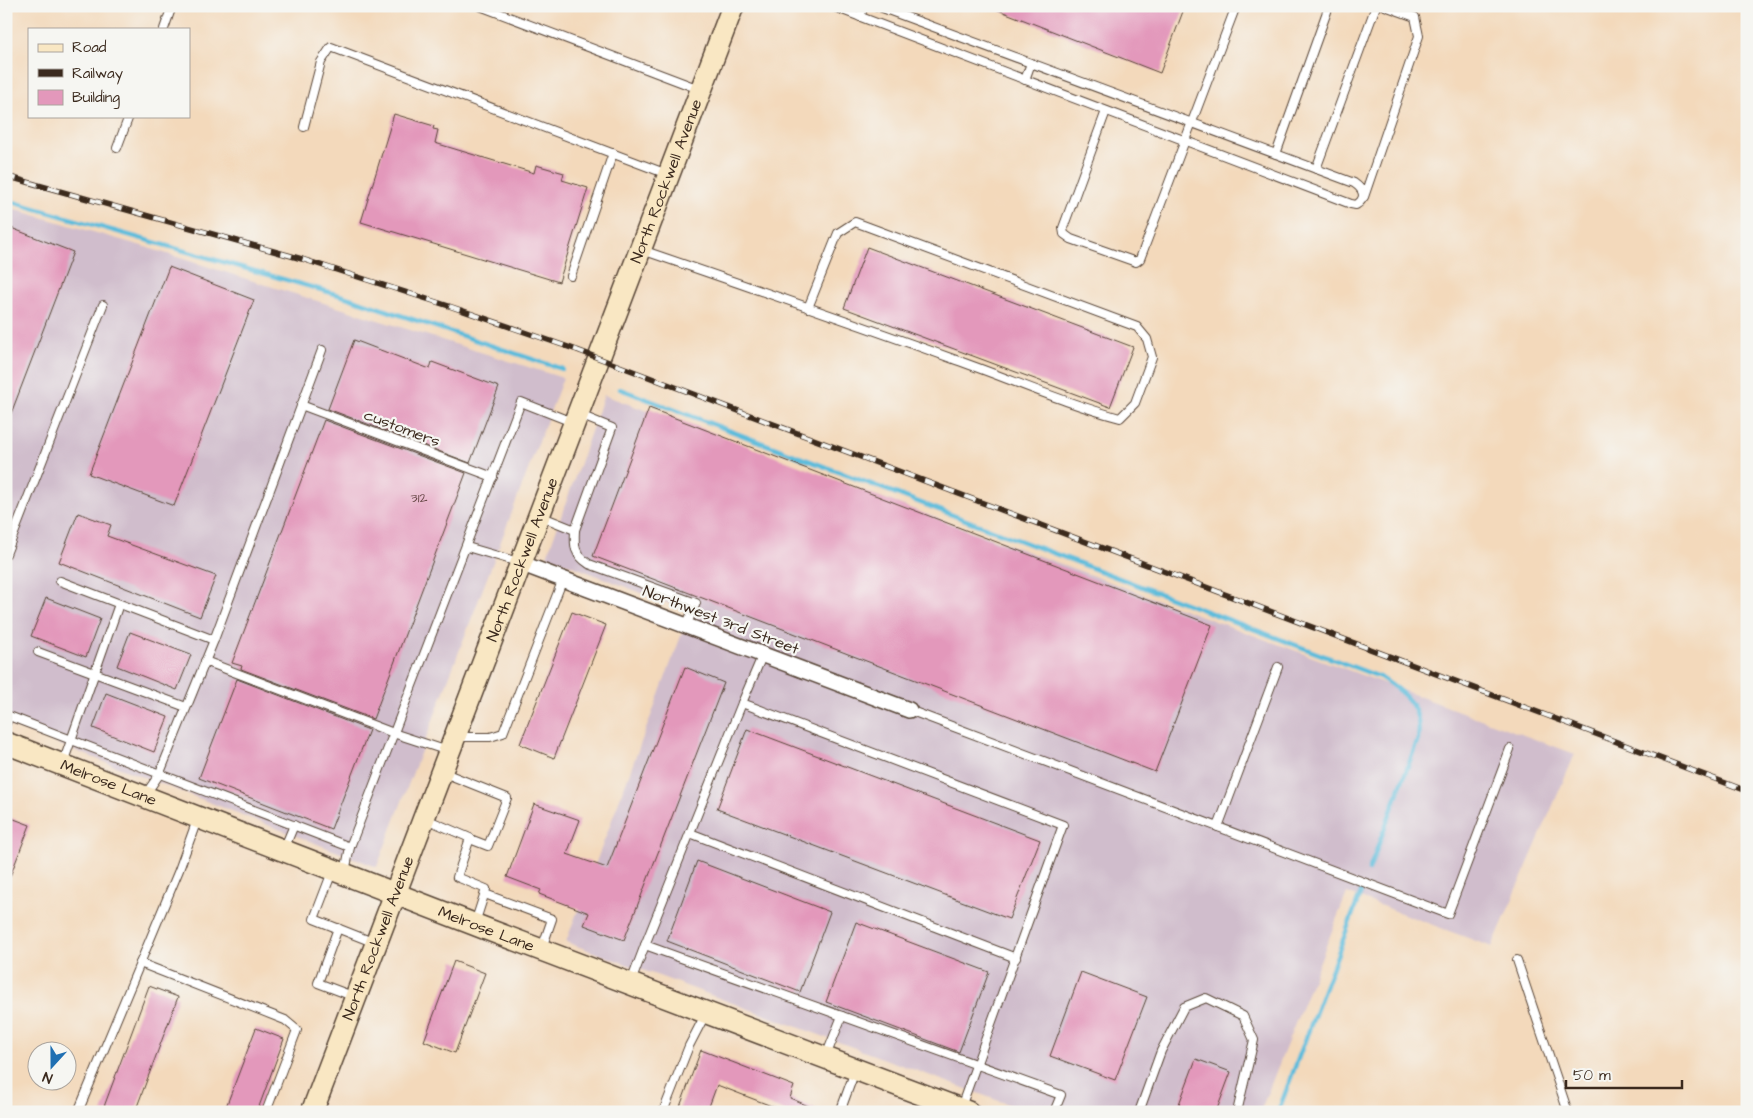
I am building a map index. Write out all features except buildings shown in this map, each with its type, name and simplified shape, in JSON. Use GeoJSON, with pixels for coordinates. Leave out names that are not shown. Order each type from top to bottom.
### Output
{"type":"FeatureCollection","features":[{"type":"Feature","properties":{"kind":"main road","name":"North Rockwell Avenue"},"geometry":{"type":"LineString","coordinates":[[312,1112],[397,894],[520,563],[733,6]]}},
{"type":"Feature","properties":{"kind":"main road","name":"Melrose Lane"},"geometry":{"type":"LineString","coordinates":[[6,743],[475,925],[964,1110]]}},
{"type":"Feature","properties":{"kind":"street","name":"Northwest 3rd Street"},"geometry":{"type":"LineString","coordinates":[[520,563],[910,710]]}},
{"type":"Feature","properties":{"kind":"lane"},"geometry":{"type":"LineString","coordinates":[[164,28],[172,6]]}},
{"type":"Feature","properties":{"kind":"lane"},"geometry":{"type":"LineString","coordinates":[[480,6],[701,90]]}},
{"type":"Feature","properties":{"kind":"lane"},"geometry":{"type":"LineString","coordinates":[[832,6],[1356,205],[1363,201],[1419,36],[1415,17],[1385,6]]}},
{"type":"Feature","properties":{"kind":"lane"},"geometry":{"type":"LineString","coordinates":[[860,17],[864,6]]}},
{"type":"Feature","properties":{"kind":"lane"},"geometry":{"type":"LineString","coordinates":[[877,6],[1354,183],[1361,188],[1364,197]]}},
{"type":"Feature","properties":{"kind":"lane"},"geometry":{"type":"LineString","coordinates":[[1106,111],[1062,228],[1064,234],[1071,239],[1136,262],[1140,259],[1236,6]]}},
{"type":"Feature","properties":{"kind":"lane"},"geometry":{"type":"LineString","coordinates":[[1276,154],[1329,6]]}},
{"type":"Feature","properties":{"kind":"lane"},"geometry":{"type":"LineString","coordinates":[[1316,169],[1376,6]]}},
{"type":"Feature","properties":{"kind":"lane"},"geometry":{"type":"LineString","coordinates":[[304,127],[321,62],[331,47],[669,174]]}},
{"type":"Feature","properties":{"kind":"lane"},"geometry":{"type":"LineString","coordinates":[[1025,80],[1031,63]]}},
{"type":"Feature","properties":{"kind":"lane"},"geometry":{"type":"LineString","coordinates":[[117,148],[128,118]]}},
{"type":"Feature","properties":{"kind":"lane"},"geometry":{"type":"LineString","coordinates":[[571,276],[614,153]]}},
{"type":"Feature","properties":{"kind":"lane"},"geometry":{"type":"LineString","coordinates":[[640,249],[808,308],[958,360],[1082,408],[1120,418],[1135,403],[1152,357],[1147,339],[1137,327],[855,222],[838,233],[808,308]]}},
{"type":"Feature","properties":{"kind":"lane"},"geometry":{"type":"LineString","coordinates":[[6,554],[103,305]]}},
{"type":"Feature","properties":{"kind":"lane"},"geometry":{"type":"LineString","coordinates":[[144,797],[159,776],[214,640],[322,350]]}},
{"type":"Feature","properties":{"kind":"lane"},"geometry":{"type":"LineString","coordinates":[[377,944],[314,919],[339,872],[396,734],[521,402],[612,428],[575,530],[574,548],[578,556],[589,564],[696,603],[686,626]]}},
{"type":"Feature","properties":{"kind":"lane","name":"customers"},"geometry":{"type":"LineString","coordinates":[[301,405],[493,477]]}},
{"type":"Feature","properties":{"kind":"lane"},"geometry":{"type":"LineString","coordinates":[[538,516],[575,530]]}},
{"type":"Feature","properties":{"kind":"lane"},"geometry":{"type":"LineString","coordinates":[[467,547],[520,563]]}},
{"type":"Feature","properties":{"kind":"lane"},"geometry":{"type":"LineString","coordinates":[[205,661],[396,734],[453,744],[490,737],[503,733],[563,579]]}},
{"type":"Feature","properties":{"kind":"lane"},"geometry":{"type":"LineString","coordinates":[[60,581],[214,640]]}},
{"type":"Feature","properties":{"kind":"lane"},"geometry":{"type":"LineString","coordinates":[[63,765],[119,604]]}},
{"type":"Feature","properties":{"kind":"lane"},"geometry":{"type":"LineString","coordinates":[[38,652],[186,707]]}},
{"type":"Feature","properties":{"kind":"lane"},"geometry":{"type":"LineString","coordinates":[[630,984],[763,654]]}},
{"type":"Feature","properties":{"kind":"lane"},"geometry":{"type":"LineString","coordinates":[[1218,827],[1278,667]]}},
{"type":"Feature","properties":{"kind":"lane"},"geometry":{"type":"LineString","coordinates":[[742,703],[1063,826],[977,1065],[964,1110]]}},
{"type":"Feature","properties":{"kind":"lane"},"geometry":{"type":"LineString","coordinates":[[910,710],[1448,914],[1510,749]]}},
{"type":"Feature","properties":{"kind":"lane"},"geometry":{"type":"LineString","coordinates":[[6,723],[9,716],[159,776],[350,847]]}},
{"type":"Feature","properties":{"kind":"lane"},"geometry":{"type":"LineString","coordinates":[[425,819],[488,846],[507,798],[442,772]]}},
{"type":"Feature","properties":{"kind":"lane"},"geometry":{"type":"LineString","coordinates":[[78,1112],[198,818]]}},
{"type":"Feature","properties":{"kind":"lane"},"geometry":{"type":"LineString","coordinates":[[284,850],[294,825]]}},
{"type":"Feature","properties":{"kind":"lane"},"geometry":{"type":"LineString","coordinates":[[690,833],[1016,958]]}},
{"type":"Feature","properties":{"kind":"lane"},"geometry":{"type":"LineString","coordinates":[[470,839],[457,877],[486,889],[475,925]]}},
{"type":"Feature","properties":{"kind":"lane"},"geometry":{"type":"LineString","coordinates":[[485,894],[552,919],[541,950]]}},
{"type":"Feature","properties":{"kind":"lane"},"geometry":{"type":"LineString","coordinates":[[338,928],[318,983],[357,998]]}},
{"type":"Feature","properties":{"kind":"lane"},"geometry":{"type":"LineString","coordinates":[[645,944],[1061,1095],[1054,1112]]}},
{"type":"Feature","properties":{"kind":"lane"},"geometry":{"type":"LineString","coordinates":[[1517,960],[1568,1112]]}},
{"type":"Feature","properties":{"kind":"lane"},"geometry":{"type":"LineString","coordinates":[[140,963],[285,1020],[297,1030],[266,1112]]}},
{"type":"Feature","properties":{"kind":"lane"},"geometry":{"type":"LineString","coordinates":[[1140,1112],[1161,1052],[1184,1007],[1206,998],[1243,1016],[1254,1040],[1236,1112]]}},
{"type":"Feature","properties":{"kind":"lane"},"geometry":{"type":"LineString","coordinates":[[663,1112],[689,1046],[706,1013]]}},
{"type":"Feature","properties":{"kind":"lane"},"geometry":{"type":"LineString","coordinates":[[826,1058],[842,1016]]}},
{"type":"Feature","properties":{"kind":"lane"},"geometry":{"type":"LineString","coordinates":[[840,1112],[856,1070]]}},
{"type":"Feature","properties":{"kind":"shaded area"},"geometry":{"type":"Polygon","coordinates":[[[6,207],[142,246],[563,378],[377,867],[6,724],[6,207]]]}},
{"type":"Feature","properties":{"kind":"shaded area"},"geometry":{"type":"Polygon","coordinates":[[[604,395],[1575,754],[1492,947],[1347,893],[1260,1112],[1029,1112],[566,942],[690,612],[547,556],[604,395]]]}},
{"type":"Feature","properties":{"kind":"waterway"},"geometry":{"type":"LineString","coordinates":[[6,16],[10,6]]}},
{"type":"Feature","properties":{"kind":"waterway"},"geometry":{"type":"LineString","coordinates":[[6,200],[346,297],[562,369]]}},
{"type":"Feature","properties":{"kind":"waterway"},"geometry":{"type":"LineString","coordinates":[[620,389],[1380,677],[1397,689],[1410,702],[1415,709],[1419,728],[1418,739],[1369,870]]}},
{"type":"Feature","properties":{"kind":"waterway"},"geometry":{"type":"LineString","coordinates":[[1278,1112],[1361,892]]}},
{"type":"Feature","properties":{"kind":"railway"},"geometry":{"type":"LineString","coordinates":[[6,176],[302,259],[452,307],[577,350],[1747,791]]}}]}
